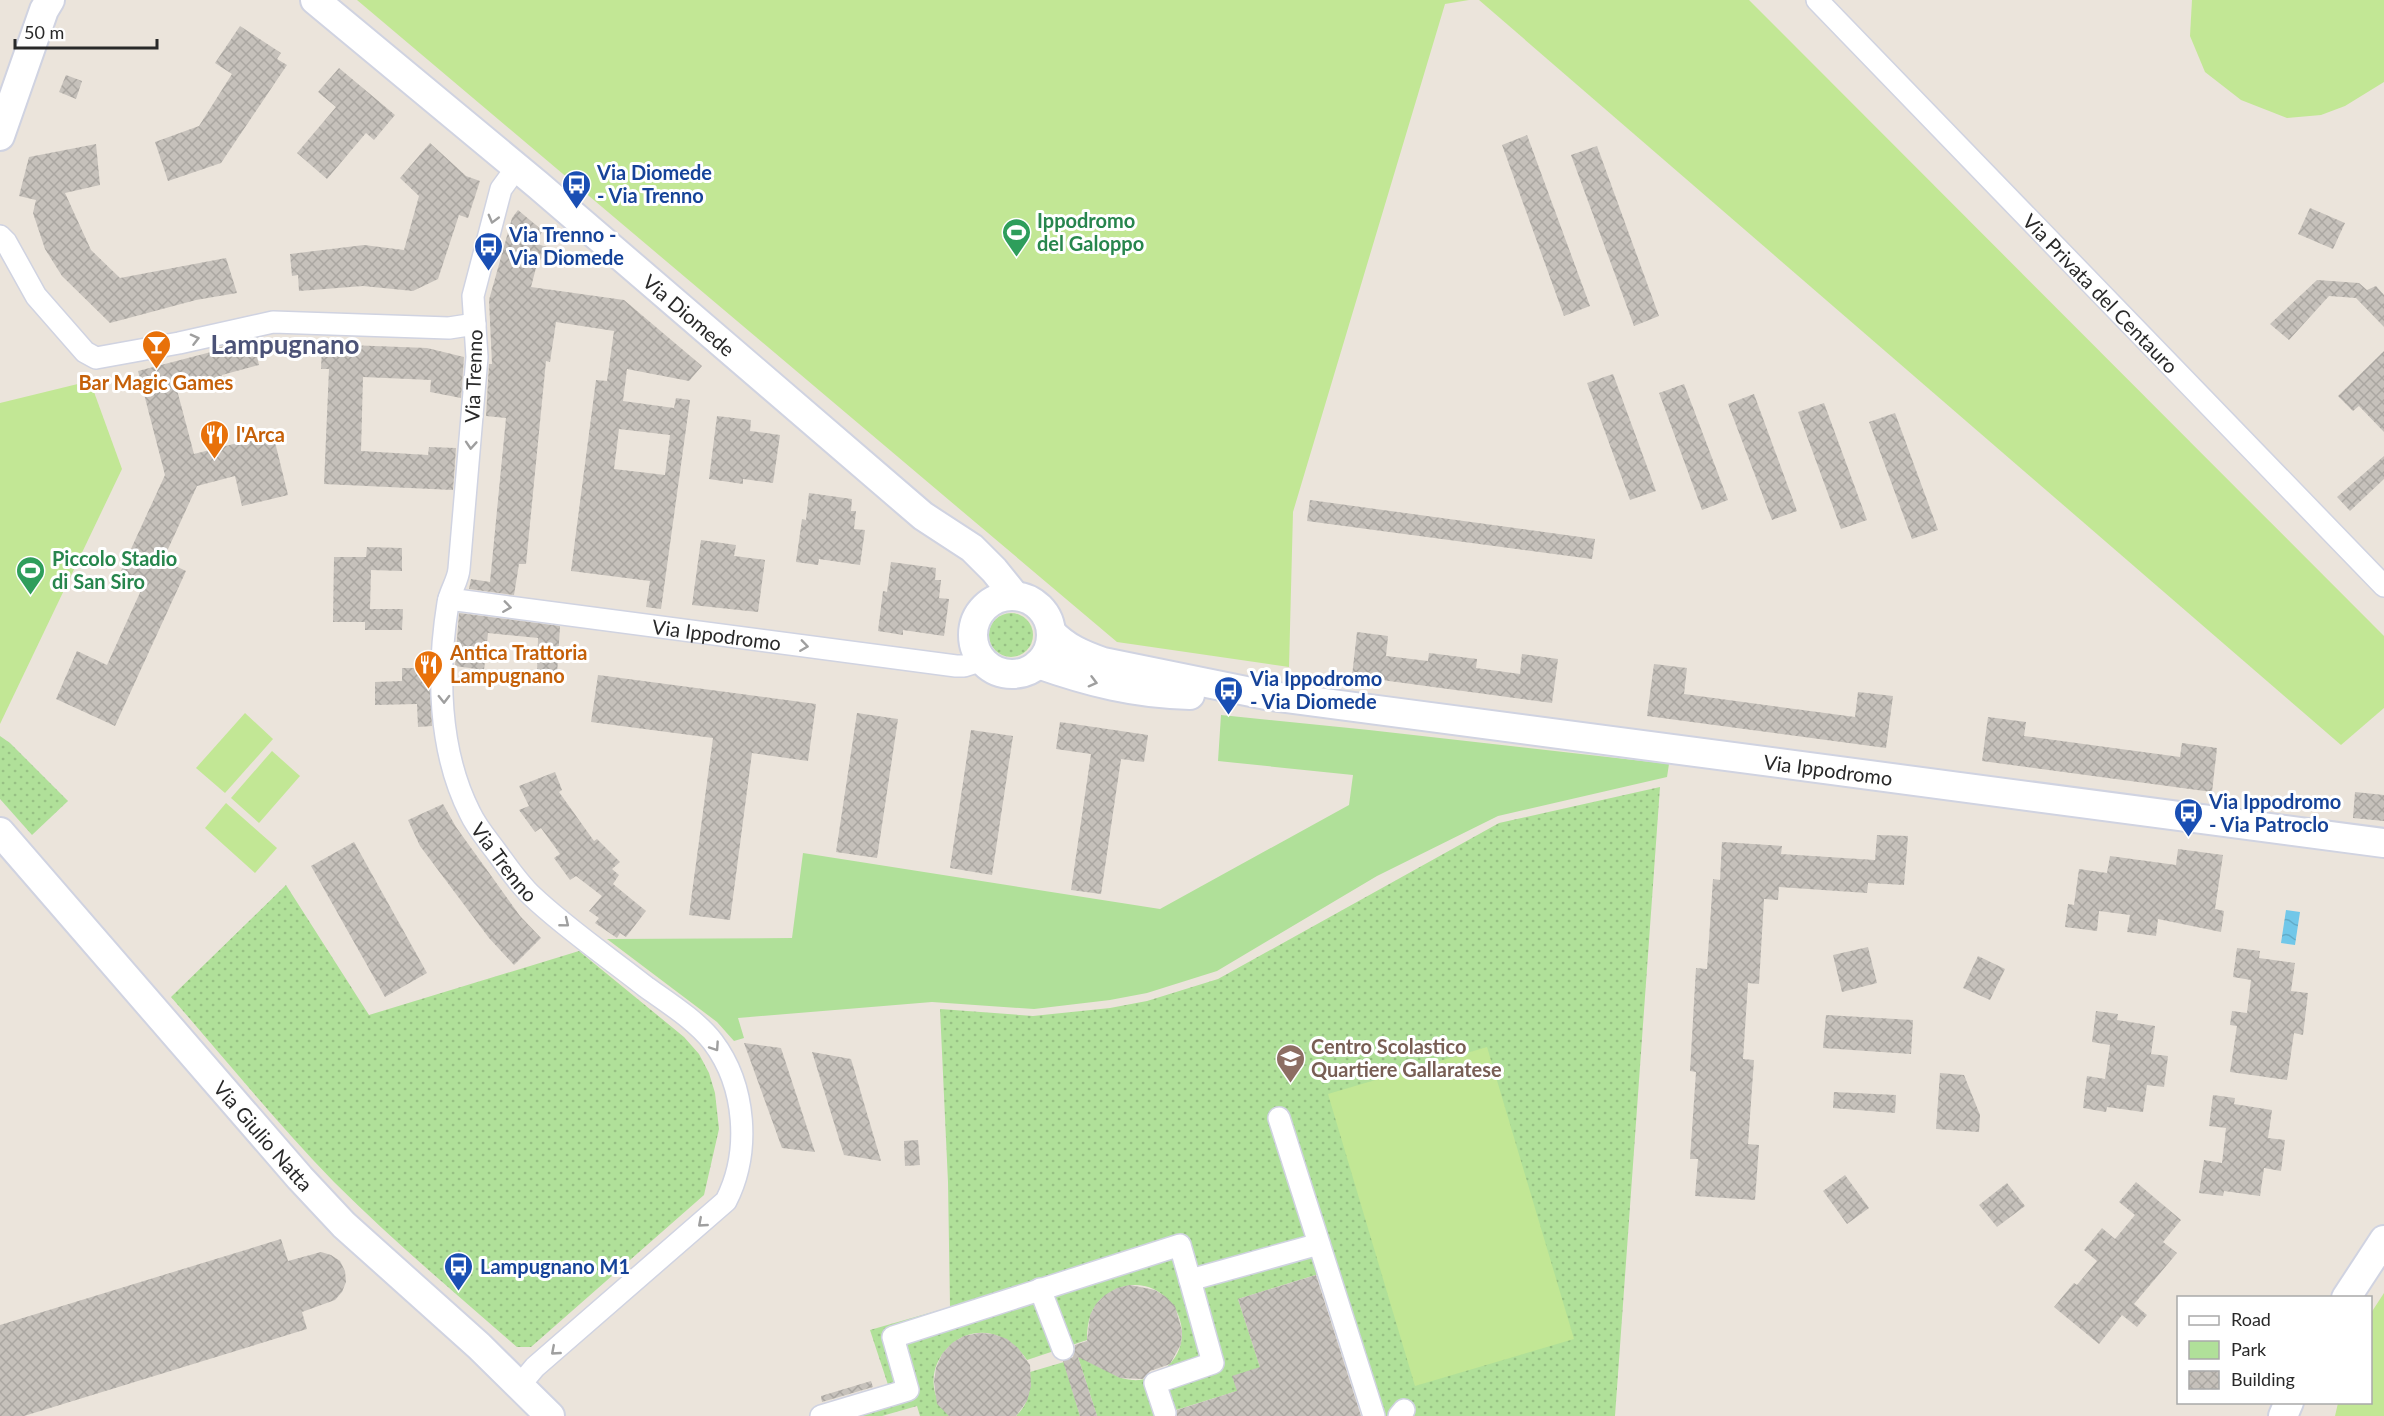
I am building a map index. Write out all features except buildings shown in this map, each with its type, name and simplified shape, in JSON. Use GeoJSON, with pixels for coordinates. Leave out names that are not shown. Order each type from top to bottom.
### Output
{"type":"FeatureCollection","features":[{"type":"Feature","properties":{"kind":"street","name":"Via Diomede"},"geometry":{"type":"LineString","coordinates":[[315,0],[517,167],[923,516],[972,548],[1016,596]]}},
{"type":"Feature","properties":{"kind":"street","name":"Via Privata del Centauro"},"geometry":{"type":"LineString","coordinates":[[1817,0],[2384,586]]}},
{"type":"Feature","properties":{"kind":"street"},"geometry":{"type":"LineString","coordinates":[[0,135],[47,3]]}},
{"type":"Feature","properties":{"kind":"street","name":"Via Trenno"},"geometry":{"type":"LineString","coordinates":[[517,167],[501,189],[472,296],[477,357],[464,522],[458,575],[449,599],[443,666],[444,734],[459,785],[475,823],[532,896],[706,1035],[724,1061],[737,1091],[741,1109],[741,1149],[731,1192],[726,1202],[535,1367],[519,1386]]}},
{"type":"Feature","properties":{"kind":"street"},"geometry":{"type":"LineString","coordinates":[[0,236],[6,242],[36,296],[86,352],[96,358],[179,343],[273,322],[449,328],[475,324]]}},
{"type":"Feature","properties":{"kind":"street","name":"Via Diomede"},"geometry":{"type":"LineString","coordinates":[[923,516],[978,580],[983,589],[986,606]]}},
{"type":"Feature","properties":{"kind":"street"},"geometry":{"type":"LineString","coordinates":[[1016,596],[1028,599],[1040,607],[1048,619],[1051,632],[1048,650],[1038,664],[1021,672],[1007,673],[993,669],[982,660],[975,647],[973,632],[977,618],[986,606],[998,598],[1016,596]]}},
{"type":"Feature","properties":{"kind":"street","name":"Via Ippodromo"},"geometry":{"type":"LineString","coordinates":[[449,599],[956,666],[982,660]]}},
{"type":"Feature","properties":{"kind":"street","name":"Via Ippodromo"},"geometry":{"type":"LineString","coordinates":[[1051,632],[1073,650],[1103,662],[1271,696],[2384,843]]}},
{"type":"Feature","properties":{"kind":"street","name":"Via Ippodromo"},"geometry":{"type":"LineString","coordinates":[[1038,664],[1092,683],[1163,694],[1271,696]]}},
{"type":"Feature","properties":{"kind":"street","name":"Via Giulio Natta"},"geometry":{"type":"LineString","coordinates":[[0,832],[300,1178],[344,1225],[479,1346],[550,1416]]}},
{"type":"Feature","properties":{"kind":"street"},"geometry":{"type":"LineString","coordinates":[[1279,1118],[1374,1416]]}},
{"type":"Feature","properties":{"kind":"street"},"geometry":{"type":"LineString","coordinates":[[2347,1296],[2384,1240]]}},
{"type":"Feature","properties":{"kind":"street"},"geometry":{"type":"LineString","coordinates":[[1190,1280],[1319,1244]]}},
{"type":"Feature","properties":{"kind":"street"},"geometry":{"type":"LineString","coordinates":[[821,1416],[908,1390],[893,1336],[1180,1245],[1213,1363],[1155,1383],[1165,1413]]}},
{"type":"Feature","properties":{"kind":"street"},"geometry":{"type":"LineString","coordinates":[[1040,1290],[1063,1349]]}},
{"type":"Feature","properties":{"kind":"green space","name":"Ippodromo del Galoppo"},"geometry":{"type":"Polygon","coordinates":[[[357,0],[1469,0],[1445,4],[1293,512],[1289,667],[1117,642],[357,0]]]}},
{"type":"Feature","properties":{"kind":"green space"},"geometry":{"type":"Polygon","coordinates":[[[1479,0],[1749,0],[2384,636],[2384,708],[2341,745],[1479,0]]]}},
{"type":"Feature","properties":{"kind":"green space"},"geometry":{"type":"Polygon","coordinates":[[[2192,0],[2384,0],[2384,82],[2345,106],[2321,115],[2287,118],[2241,100],[2205,72],[2190,36],[2192,0]]]}},
{"type":"Feature","properties":{"kind":"green space","name":"Piccolo Stadio di San Siro"},"geometry":{"type":"Polygon","coordinates":[[[90,381],[122,469],[0,724],[0,403],[90,381]]]}},
{"type":"Feature","properties":{"kind":"green space"},"geometry":{"type":"Polygon","coordinates":[[[1011,613],[1026,620],[1033,635],[1026,650],[1011,657],[996,650],[989,635],[996,620],[1011,613]]]}},
{"type":"Feature","properties":{"kind":"green space"},"geometry":{"type":"Polygon","coordinates":[[[245,713],[273,739],[225,793],[196,768],[245,713]]]}},
{"type":"Feature","properties":{"kind":"green space"},"geometry":{"type":"Polygon","coordinates":[[[1221,715],[1669,764],[1667,777],[1498,816],[1377,876],[1217,971],[1147,993],[1110,1000],[1034,1009],[932,1002],[738,1018],[744,1038],[734,1041],[717,1022],[607,939],[792,938],[803,853],[1160,909],[1349,805],[1353,775],[1218,761],[1221,715]]]}},
{"type":"Feature","properties":{"kind":"green space"},"geometry":{"type":"Polygon","coordinates":[[[0,736],[10,743],[68,801],[32,835],[0,799],[0,736]]]}},
{"type":"Feature","properties":{"kind":"green space"},"geometry":{"type":"Polygon","coordinates":[[[272,751],[300,776],[259,823],[231,798],[272,751]]]}},
{"type":"Feature","properties":{"kind":"green space","name":"Centro Scolastico Quartiere Gallaratese"},"geometry":{"type":"Polygon","coordinates":[[[1660,787],[1615,1416],[1364,1416],[1319,1274],[1238,1299],[1260,1367],[1237,1391],[1157,1416],[1097,1416],[1078,1357],[1098,1364],[1118,1377],[1136,1380],[1159,1373],[1176,1356],[1182,1339],[1180,1322],[1173,1306],[1162,1294],[1146,1286],[1128,1286],[1109,1293],[1098,1302],[1089,1320],[1087,1340],[1027,1360],[1008,1341],[988,1333],[968,1335],[952,1344],[939,1359],[934,1377],[936,1397],[949,1416],[920,1416],[917,1406],[882,1416],[849,1416],[894,1403],[870,1330],[950,1307],[948,1182],[940,1009],[1033,1016],[1110,1008],[1147,1001],[1218,979],[1499,823],[1660,787]]]}},
{"type":"Feature","properties":{"kind":"green space"},"geometry":{"type":"Polygon","coordinates":[[[226,803],[277,848],[255,873],[205,828],[226,803]]]}},
{"type":"Feature","properties":{"kind":"green space"},"geometry":{"type":"Polygon","coordinates":[[[286,885],[369,1015],[579,951],[684,1037],[699,1054],[709,1073],[715,1093],[719,1129],[704,1195],[531,1347],[517,1347],[356,1204],[292,1137],[171,997],[286,885]]]}},
{"type":"Feature","properties":{"kind":"green space"},"geometry":{"type":"Polygon","coordinates":[[[1487,1047],[1574,1339],[1415,1386],[1328,1094],[1487,1047]]]}},
{"type":"Feature","properties":{"kind":"green space"},"geometry":{"type":"Polygon","coordinates":[[[2384,1293],[2384,1416],[2335,1416],[2338,1404],[2372,1404],[2372,1311],[2384,1293]]]}},
{"type":"Feature","properties":{"kind":"green space"},"geometry":{"type":"Polygon","coordinates":[[[1064,1362],[1080,1416],[1016,1416],[1028,1396],[1030,1372],[1064,1362]]]}},
{"type":"Feature","properties":{"kind":"water"},"geometry":{"type":"Polygon","coordinates":[[[2286,910],[2300,912],[2295,945],[2281,943],[2286,910]]]}},
{"type":"Feature","properties":{"kind":"place","name":"Via Diomede - Via Trenno"},"geometry":{"type":"Point","coordinates":[576,210]}},
{"type":"Feature","properties":{"kind":"place","name":"Ippodromo del Galoppo"},"geometry":{"type":"Point","coordinates":[1016,258]}},
{"type":"Feature","properties":{"kind":"place","name":"Via Trenno - Via Diomede"},"geometry":{"type":"Point","coordinates":[488,272]}},
{"type":"Feature","properties":{"kind":"place","name":"Bar Magic Games"},"geometry":{"type":"Point","coordinates":[156,370]}},
{"type":"Feature","properties":{"kind":"place","name":"l'Arca"},"geometry":{"type":"Point","coordinates":[215,460]}},
{"type":"Feature","properties":{"kind":"place","name":"Piccolo Stadio di San Siro"},"geometry":{"type":"Point","coordinates":[31,596]}},
{"type":"Feature","properties":{"kind":"place","name":"Antica Trattoria Lampugnano"},"geometry":{"type":"Point","coordinates":[429,690]}},
{"type":"Feature","properties":{"kind":"place","name":"Via Ippodromo - Via Diomede"},"geometry":{"type":"Point","coordinates":[1229,716]}},
{"type":"Feature","properties":{"kind":"place","name":"Via Ippodromo - Via Patroclo"},"geometry":{"type":"Point","coordinates":[2188,838]}},
{"type":"Feature","properties":{"kind":"place","name":"Centro Scolastico Quartiere Gallaratese"},"geometry":{"type":"Point","coordinates":[1290,1084]}},
{"type":"Feature","properties":{"kind":"place","name":"Lampugnano M1"},"geometry":{"type":"Point","coordinates":[459,1292]}},
{"type":"Feature","properties":{"kind":"district","name":"Lampugnano"},"geometry":{"type":"Point","coordinates":[285,344]}}]}
